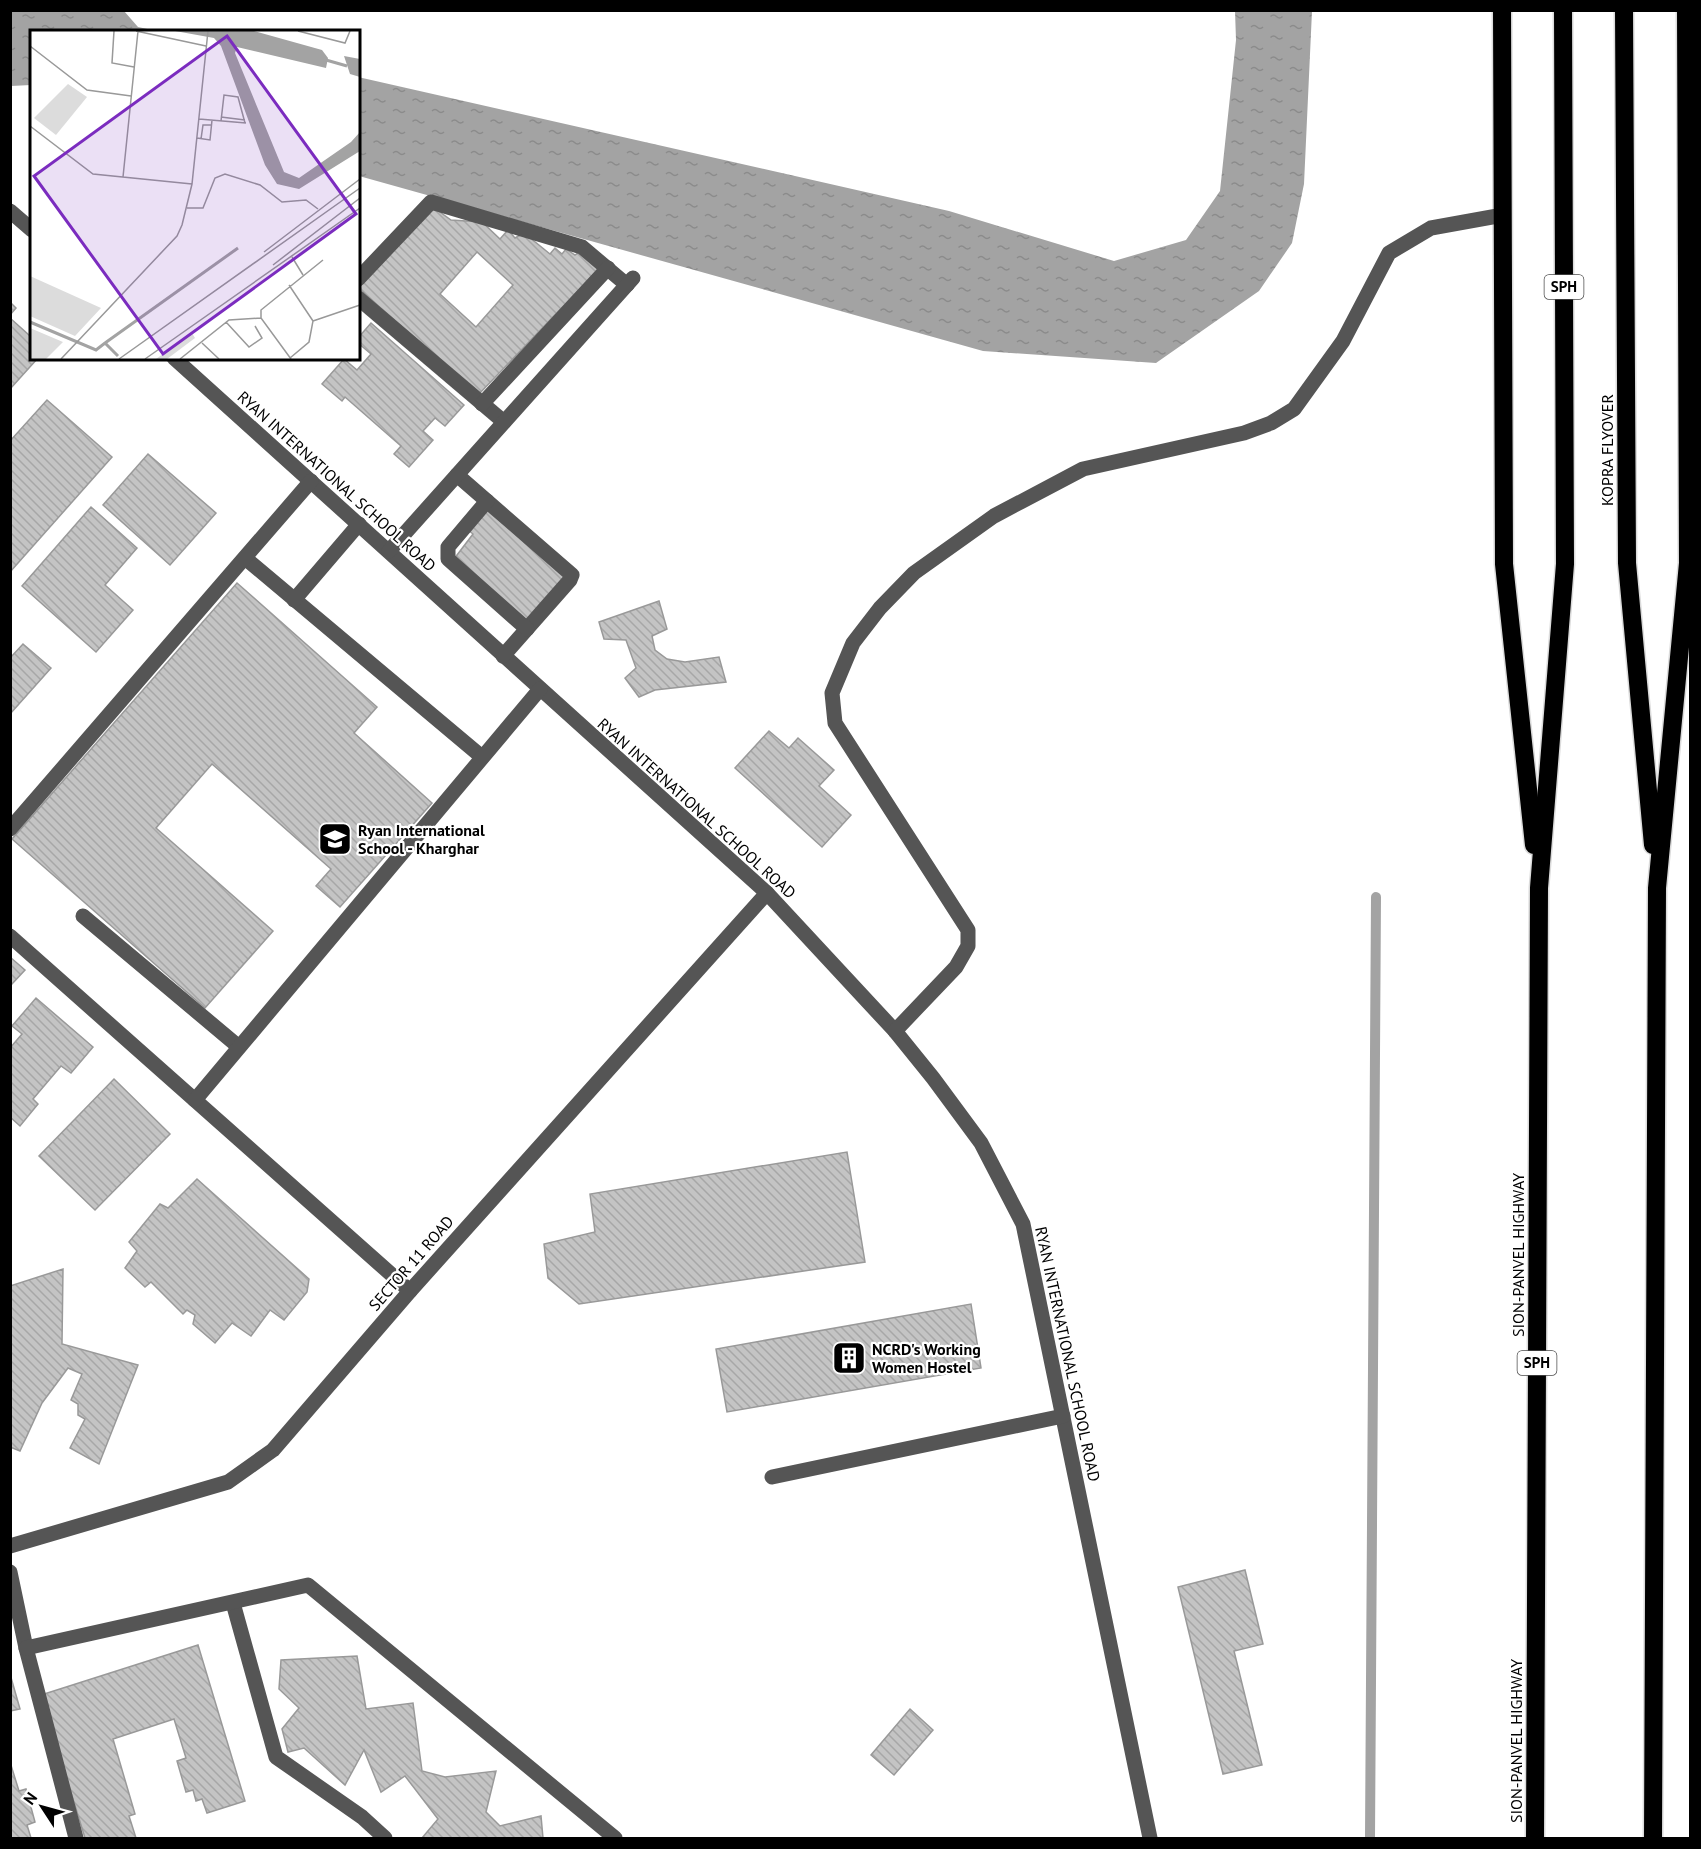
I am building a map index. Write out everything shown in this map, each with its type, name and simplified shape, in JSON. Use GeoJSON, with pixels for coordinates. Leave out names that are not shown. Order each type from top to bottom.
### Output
{"type":"FeatureCollection","features":[{"type":"Feature","properties":{"kind":"highway"},"geometry":{"type":"LineString","coordinates":[[1502,10],[1504,564],[1539,888]]}},
{"type":"Feature","properties":{"kind":"highway","name":"SPH"},"geometry":{"type":"LineString","coordinates":[[1539,888],[1565,564],[1563,10]]}},
{"type":"Feature","properties":{"kind":"highway","name":"KOPRA FLYOVER"},"geometry":{"type":"LineString","coordinates":[[1624,10],[1627,563],[1657,888]]}},
{"type":"Feature","properties":{"kind":"highway"},"geometry":{"type":"LineString","coordinates":[[1653,1839],[1657,888],[1688,600],[1686,10]]}},
{"type":"Feature","properties":{"kind":"highway","name":"SION-PANVEL HIGHWAY"},"geometry":{"type":"LineString","coordinates":[[1535,1839],[1539,888]]}},
{"type":"Feature","properties":{"kind":"street"},"geometry":{"type":"LineString","coordinates":[[360,277],[431,202],[569,242],[588,251],[608,268],[630,281],[389,551]]}},
{"type":"Feature","properties":{"kind":"street"},"geometry":{"type":"LineString","coordinates":[[10,211],[30,228]]}},
{"type":"Feature","properties":{"kind":"street"},"geometry":{"type":"LineString","coordinates":[[895,1030],[956,967],[968,946],[968,930],[836,723],[832,693],[853,643],[880,608],[914,573],[994,516],[1083,469],[1244,433],[1271,423],[1294,409],[1343,341],[1389,253],[1431,228],[1503,215]]}},
{"type":"Feature","properties":{"kind":"street"},"geometry":{"type":"LineString","coordinates":[[482,404],[608,268]]}},
{"type":"Feature","properties":{"kind":"street"},"geometry":{"type":"LineString","coordinates":[[360,300],[504,422]]}},
{"type":"Feature","properties":{"kind":"street","name":"RYAN INTERNATIONAL SCHOOL ROAD"},"geometry":{"type":"LineString","coordinates":[[176,360],[767,893],[895,1030],[981,1143],[1023,1224],[1150,1839]]}},
{"type":"Feature","properties":{"kind":"street"},"geometry":{"type":"LineString","coordinates":[[457,475],[572,575],[503,656]]}},
{"type":"Feature","properties":{"kind":"street"},"geometry":{"type":"LineString","coordinates":[[10,829],[311,481]]}},
{"type":"Feature","properties":{"kind":"street"},"geometry":{"type":"LineString","coordinates":[[487,501],[448,547],[448,559],[527,629]]}},
{"type":"Feature","properties":{"kind":"street"},"geometry":{"type":"LineString","coordinates":[[294,600],[358,524]]}},
{"type":"Feature","properties":{"kind":"street"},"geometry":{"type":"LineString","coordinates":[[245,558],[482,757]]}},
{"type":"Feature","properties":{"kind":"street"},"geometry":{"type":"LineString","coordinates":[[195,1100],[540,689]]}},
{"type":"Feature","properties":{"kind":"street","name":"SECTOR 11 ROAD"},"geometry":{"type":"LineString","coordinates":[[10,1546],[228,1482],[273,1450],[410,1291],[767,893]]}},
{"type":"Feature","properties":{"kind":"street"},"geometry":{"type":"LineString","coordinates":[[83,916],[239,1047]]}},
{"type":"Feature","properties":{"kind":"street"},"geometry":{"type":"LineString","coordinates":[[10,936],[410,1291]]}},
{"type":"Feature","properties":{"kind":"street"},"geometry":{"type":"LineString","coordinates":[[772,1477],[1063,1416]]}},
{"type":"Feature","properties":{"kind":"street"},"geometry":{"type":"LineString","coordinates":[[10,1572],[16,1621],[26,1648],[76,1839]]}},
{"type":"Feature","properties":{"kind":"street"},"geometry":{"type":"LineString","coordinates":[[26,1648],[308,1586],[615,1839]]}},
{"type":"Feature","properties":{"kind":"street"},"geometry":{"type":"LineString","coordinates":[[233,1603],[276,1757],[362,1816],[385,1839]]}},
{"type":"Feature","properties":{"kind":"water"},"geometry":{"type":"Polygon","coordinates":[[[11,10],[124,11],[138,27],[152,30],[30,30],[30,85],[11,86],[11,10]]]}},
{"type":"Feature","properties":{"kind":"water"},"geometry":{"type":"Polygon","coordinates":[[[1235,11],[1312,11],[1304,184],[1292,243],[1259,291],[1156,363],[983,351],[360,176],[360,77],[949,211],[1114,261],[1186,240],[1220,191],[1236,40],[1235,11]]]}},
{"type":"Feature","properties":{"kind":"building"},"geometry":{"type":"Polygon","coordinates":[[[433,207],[451,220],[482,222],[500,239],[508,230],[515,238],[524,233],[550,254],[555,248],[562,254],[566,249],[575,255],[582,250],[600,268],[479,394],[360,290],[360,286],[433,207]],[[477,252],[440,294],[476,327],[513,285],[477,252]]]}},
{"type":"Feature","properties":{"kind":"building"},"geometry":{"type":"Polygon","coordinates":[[[10,302],[16,308],[10,315],[10,302]]]}},
{"type":"Feature","properties":{"kind":"building"},"geometry":{"type":"Polygon","coordinates":[[[10,318],[30,334],[30,360],[36,360],[10,389],[10,318]]]}},
{"type":"Feature","properties":{"kind":"building"},"geometry":{"type":"Polygon","coordinates":[[[371,323],[464,405],[445,426],[435,418],[423,431],[433,440],[409,467],[394,454],[401,446],[345,397],[342,401],[322,384],[343,360],[357,370],[371,354],[360,345],[360,336],[371,323]]]}},
{"type":"Feature","properties":{"kind":"building"},"geometry":{"type":"Polygon","coordinates":[[[47,400],[112,457],[10,572],[10,441],[47,400]]]}},
{"type":"Feature","properties":{"kind":"building"},"geometry":{"type":"Polygon","coordinates":[[[148,454],[216,513],[170,565],[103,505],[148,454]]]}},
{"type":"Feature","properties":{"kind":"building"},"geometry":{"type":"Polygon","coordinates":[[[91,507],[137,548],[105,585],[133,610],[96,652],[22,586],[91,507]]]}},
{"type":"Feature","properties":{"kind":"building"},"geometry":{"type":"Polygon","coordinates":[[[485,509],[569,576],[528,623],[454,559],[473,534],[467,529],[485,509]]]}},
{"type":"Feature","properties":{"kind":"building"},"geometry":{"type":"Polygon","coordinates":[[[237,583],[377,707],[354,733],[432,803],[340,907],[316,886],[331,869],[212,764],[156,828],[273,931],[205,1008],[12,839],[237,583]]]}},
{"type":"Feature","properties":{"kind":"building"},"geometry":{"type":"Polygon","coordinates":[[[659,601],[667,629],[652,636],[655,650],[667,659],[685,662],[719,657],[726,682],[655,690],[639,697],[625,678],[636,668],[626,640],[604,639],[599,622],[659,601]]]}},
{"type":"Feature","properties":{"kind":"building"},"geometry":{"type":"Polygon","coordinates":[[[23,644],[51,668],[10,714],[10,658],[23,644]]]}},
{"type":"Feature","properties":{"kind":"building"},"geometry":{"type":"Polygon","coordinates":[[[769,731],[789,748],[798,738],[834,770],[819,786],[851,815],[822,847],[735,768],[769,731]]]}},
{"type":"Feature","properties":{"kind":"building"},"geometry":{"type":"Polygon","coordinates":[[[10,957],[25,970],[10,986],[10,957]]]}},
{"type":"Feature","properties":{"kind":"building"},"geometry":{"type":"Polygon","coordinates":[[[36,998],[93,1047],[71,1073],[61,1066],[33,1099],[38,1104],[20,1126],[10,1117],[10,1048],[22,1034],[12,1026],[36,998]]]}},
{"type":"Feature","properties":{"kind":"building"},"geometry":{"type":"Polygon","coordinates":[[[114,1079],[170,1134],[95,1210],[39,1156],[114,1079]]]}},
{"type":"Feature","properties":{"kind":"building"},"geometry":{"type":"Polygon","coordinates":[[[847,1152],[865,1262],[579,1304],[548,1278],[544,1244],[595,1232],[590,1194],[847,1152]]]}},
{"type":"Feature","properties":{"kind":"building"},"geometry":{"type":"Polygon","coordinates":[[[197,1179],[309,1279],[307,1292],[284,1320],[270,1310],[251,1336],[232,1323],[215,1343],[193,1324],[195,1315],[187,1310],[183,1314],[151,1282],[145,1287],[125,1268],[137,1251],[129,1242],[160,1204],[168,1208],[197,1179]]]}},
{"type":"Feature","properties":{"kind":"building"},"geometry":{"type":"Polygon","coordinates":[[[63,1269],[62,1344],[138,1365],[99,1464],[70,1448],[85,1419],[78,1415],[78,1404],[71,1400],[82,1374],[68,1368],[42,1403],[20,1451],[10,1447],[10,1286],[63,1269]]]}},
{"type":"Feature","properties":{"kind":"building","name":"NCRD's Working Women Hostel"},"geometry":{"type":"Polygon","coordinates":[[[971,1304],[981,1368],[727,1412],[716,1349],[971,1304]]]}},
{"type":"Feature","properties":{"kind":"building"},"geometry":{"type":"Polygon","coordinates":[[[1245,1570],[1263,1644],[1234,1651],[1262,1765],[1223,1774],[1178,1587],[1245,1570]]]}},
{"type":"Feature","properties":{"kind":"building"},"geometry":{"type":"Polygon","coordinates":[[[198,1645],[245,1801],[207,1813],[202,1799],[196,1801],[193,1790],[186,1792],[177,1761],[186,1758],[174,1719],[113,1739],[135,1814],[129,1816],[136,1838],[85,1838],[41,1695],[198,1645]]]}},
{"type":"Feature","properties":{"kind":"building"},"geometry":{"type":"Polygon","coordinates":[[[357,1656],[366,1709],[413,1703],[422,1771],[445,1777],[496,1771],[486,1812],[500,1826],[541,1816],[543,1838],[422,1838],[438,1819],[405,1776],[381,1792],[364,1750],[345,1785],[304,1748],[288,1752],[282,1729],[299,1708],[279,1689],[281,1660],[357,1656]]]}},
{"type":"Feature","properties":{"kind":"building"},"geometry":{"type":"Polygon","coordinates":[[[10,1674],[20,1709],[10,1711],[10,1674]]]}},
{"type":"Feature","properties":{"kind":"building"},"geometry":{"type":"Polygon","coordinates":[[[910,1709],[933,1730],[894,1775],[871,1755],[910,1709]]]}},
{"type":"Feature","properties":{"kind":"building"},"geometry":{"type":"Polygon","coordinates":[[[10,1762],[19,1791],[26,1789],[35,1822],[27,1825],[31,1838],[10,1838],[10,1762]]]}},
{"type":"Feature","properties":{"kind":"waterway"},"geometry":{"type":"LineString","coordinates":[[1370,1838],[1376,897]]}},
{"type":"Feature","properties":{"kind":"place","name":"Ryan International School - Kharghar"},"geometry":{"type":"Point","coordinates":[335,839]}},
{"type":"Feature","properties":{"kind":"place","name":"NCRD's Working Women Hostel"},"geometry":{"type":"Point","coordinates":[849,1358]}}]}
